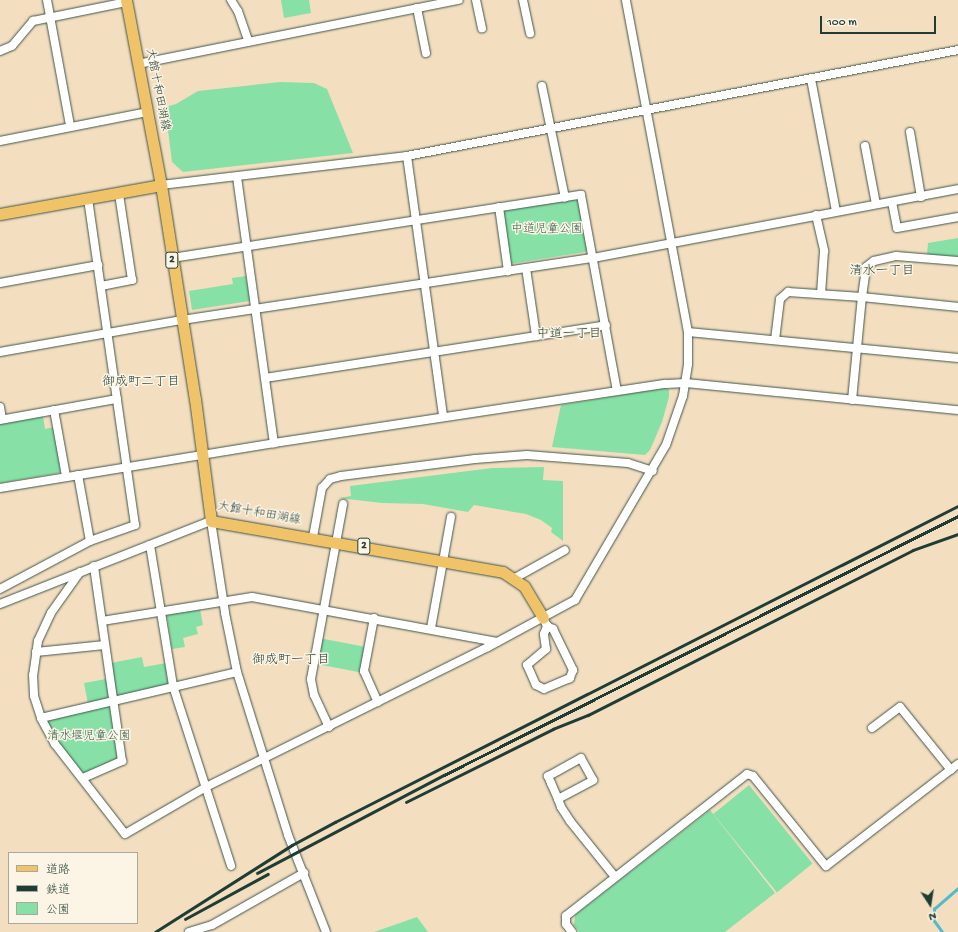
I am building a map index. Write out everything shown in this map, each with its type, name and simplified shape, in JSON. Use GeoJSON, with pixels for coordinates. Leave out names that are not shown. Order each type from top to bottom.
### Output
{"type":"FeatureCollection","features":[{"type":"Feature","properties":{"kind":"main road","name":"大館十和田湖線"},"geometry":{"type":"LineString","coordinates":[[126,1],[161,186],[211,521],[313,537],[495,570],[516,578],[528,590],[545,622]]}},
{"type":"Feature","properties":{"kind":"main road"},"geometry":{"type":"LineString","coordinates":[[0,214],[161,186]]}},
{"type":"Feature","properties":{"kind":"street"},"geometry":{"type":"LineString","coordinates":[[47,0],[70,125]]}},
{"type":"Feature","properties":{"kind":"street"},"geometry":{"type":"LineString","coordinates":[[231,0],[238,11],[248,40]]}},
{"type":"Feature","properties":{"kind":"street"},"geometry":{"type":"LineString","coordinates":[[138,64],[248,40],[417,8],[434,2],[459,0]]}},
{"type":"Feature","properties":{"kind":"street"},"geometry":{"type":"LineString","coordinates":[[476,0],[482,28]]}},
{"type":"Feature","properties":{"kind":"street"},"geometry":{"type":"LineString","coordinates":[[523,0],[530,33]]}},
{"type":"Feature","properties":{"kind":"street"},"geometry":{"type":"LineString","coordinates":[[80,572],[52,613],[38,641],[33,682],[41,718],[55,744],[83,778],[125,834],[206,788],[330,727],[496,642],[545,622],[571,604],[580,595],[653,471],[674,427],[686,383],[688,332],[626,0]]}},
{"type":"Feature","properties":{"kind":"street"},"geometry":{"type":"LineString","coordinates":[[0,51],[12,46],[30,22],[126,1]]}},
{"type":"Feature","properties":{"kind":"street"},"geometry":{"type":"LineString","coordinates":[[417,8],[426,53]]}},
{"type":"Feature","properties":{"kind":"street"},"geometry":{"type":"LineString","coordinates":[[161,186],[406,156],[958,50]]}},
{"type":"Feature","properties":{"kind":"street"},"geometry":{"type":"LineString","coordinates":[[811,79],[836,211]]}},
{"type":"Feature","properties":{"kind":"street"},"geometry":{"type":"LineString","coordinates":[[542,86],[565,198]]}},
{"type":"Feature","properties":{"kind":"street"},"geometry":{"type":"LineString","coordinates":[[0,141],[70,125],[148,112]]}},
{"type":"Feature","properties":{"kind":"street"},"geometry":{"type":"LineString","coordinates":[[910,132],[921,197]]}},
{"type":"Feature","properties":{"kind":"street"},"geometry":{"type":"LineString","coordinates":[[865,146],[876,204]]}},
{"type":"Feature","properties":{"kind":"street"},"geometry":{"type":"LineString","coordinates":[[406,156],[414,221],[443,417]]}},
{"type":"Feature","properties":{"kind":"street"},"geometry":{"type":"LineString","coordinates":[[237,177],[274,443]]}},
{"type":"Feature","properties":{"kind":"street"},"geometry":{"type":"LineString","coordinates":[[0,352],[182,320],[593,258],[958,189]]}},
{"type":"Feature","properties":{"kind":"street"},"geometry":{"type":"LineString","coordinates":[[101,286],[132,280],[119,194]]}},
{"type":"Feature","properties":{"kind":"street"},"geometry":{"type":"LineString","coordinates":[[172,258],[581,195],[617,391]]}},
{"type":"Feature","properties":{"kind":"street"},"geometry":{"type":"LineString","coordinates":[[0,589],[90,541],[135,525],[88,199]]}},
{"type":"Feature","properties":{"kind":"street"},"geometry":{"type":"LineString","coordinates":[[892,202],[897,228],[958,217]]}},
{"type":"Feature","properties":{"kind":"street"},"geometry":{"type":"LineString","coordinates":[[499,207],[508,271]]}},
{"type":"Feature","properties":{"kind":"street"},"geometry":{"type":"LineString","coordinates":[[816,215],[824,251],[821,294]]}},
{"type":"Feature","properties":{"kind":"street"},"geometry":{"type":"LineString","coordinates":[[852,400],[856,349],[866,267],[874,261],[896,256],[958,261]]}},
{"type":"Feature","properties":{"kind":"street"},"geometry":{"type":"LineString","coordinates":[[0,283],[98,265]]}},
{"type":"Feature","properties":{"kind":"street"},"geometry":{"type":"LineString","coordinates":[[526,268],[536,336]]}},
{"type":"Feature","properties":{"kind":"street"},"geometry":{"type":"LineString","coordinates":[[775,340],[780,299],[788,292],[862,297],[958,307]]}},
{"type":"Feature","properties":{"kind":"street"},"geometry":{"type":"LineString","coordinates":[[265,378],[606,325]]}},
{"type":"Feature","properties":{"kind":"street"},"geometry":{"type":"LineString","coordinates":[[688,332],[958,358]]}},
{"type":"Feature","properties":{"kind":"street"},"geometry":{"type":"LineString","coordinates":[[0,488],[66,476],[202,456],[274,443],[443,417],[617,391],[686,383],[958,410]]}},
{"type":"Feature","properties":{"kind":"street"},"geometry":{"type":"LineString","coordinates":[[0,407],[1,420],[117,399]]}},
{"type":"Feature","properties":{"kind":"street"},"geometry":{"type":"LineString","coordinates":[[54,410],[66,476]]}},
{"type":"Feature","properties":{"kind":"street"},"geometry":{"type":"LineString","coordinates":[[313,537],[322,488],[330,479],[341,476],[475,458],[527,455],[628,463],[653,471]]}},
{"type":"Feature","properties":{"kind":"street"},"geometry":{"type":"LineString","coordinates":[[78,475],[90,541]]}},
{"type":"Feature","properties":{"kind":"street"},"geometry":{"type":"LineString","coordinates":[[330,727],[311,686],[323,610],[343,504]]}},
{"type":"Feature","properties":{"kind":"street"},"geometry":{"type":"LineString","coordinates":[[431,628],[451,517]]}},
{"type":"Feature","properties":{"kind":"street"},"geometry":{"type":"LineString","coordinates":[[0,604],[211,521],[223,600],[237,672],[288,835],[326,932]]}},
{"type":"Feature","properties":{"kind":"street"},"geometry":{"type":"LineString","coordinates":[[150,545],[173,686],[231,866]]}},
{"type":"Feature","properties":{"kind":"street"},"geometry":{"type":"LineString","coordinates":[[516,578],[565,550]]}},
{"type":"Feature","properties":{"kind":"street"},"geometry":{"type":"LineString","coordinates":[[83,778],[122,761],[112,702],[94,566]]}},
{"type":"Feature","properties":{"kind":"street"},"geometry":{"type":"LineString","coordinates":[[102,621],[223,600],[252,597],[431,628],[496,642]]}},
{"type":"Feature","properties":{"kind":"street"},"geometry":{"type":"LineString","coordinates":[[374,618],[364,671],[378,702]]}},
{"type":"Feature","properties":{"kind":"street"},"geometry":{"type":"LineString","coordinates":[[545,622],[553,629],[573,670],[570,678],[544,689],[536,685],[528,665],[546,649],[544,634],[545,622]]}},
{"type":"Feature","properties":{"kind":"street"},"geometry":{"type":"LineString","coordinates":[[36,652],[105,645]]}},
{"type":"Feature","properties":{"kind":"street"},"geometry":{"type":"LineString","coordinates":[[41,718],[237,672]]}},
{"type":"Feature","properties":{"kind":"street"},"geometry":{"type":"LineString","coordinates":[[872,728],[900,708],[951,770]]}},
{"type":"Feature","properties":{"kind":"street"},"geometry":{"type":"LineString","coordinates":[[558,799],[593,780],[581,758],[548,776],[558,799],[570,821],[615,877]]}},
{"type":"Feature","properties":{"kind":"street"},"geometry":{"type":"LineString","coordinates":[[572,932],[566,924],[566,916],[747,774],[753,776],[826,866],[958,764]]}},
{"type":"Feature","properties":{"kind":"street"},"geometry":{"type":"LineString","coordinates":[[189,932],[212,925],[304,873]]}},
{"type":"Feature","properties":{"kind":"green space"},"geometry":{"type":"Polygon","coordinates":[[[281,0],[309,0],[311,13],[284,18],[281,0]]]}},
{"type":"Feature","properties":{"kind":"green space"},"geometry":{"type":"Polygon","coordinates":[[[280,82],[314,83],[327,89],[353,153],[183,172],[172,162],[165,107],[176,104],[198,91],[280,82]]]}},
{"type":"Feature","properties":{"kind":"green space","name":"中道児童公園"},"geometry":{"type":"Polygon","coordinates":[[[578,199],[588,249],[585,252],[510,264],[502,214],[505,210],[578,199]]]}},
{"type":"Feature","properties":{"kind":"green space"},"geometry":{"type":"Polygon","coordinates":[[[958,238],[958,258],[927,255],[928,243],[958,238]]]}},
{"type":"Feature","properties":{"kind":"green space"},"geometry":{"type":"Polygon","coordinates":[[[246,276],[250,301],[192,310],[189,291],[233,284],[232,278],[246,276]]]}},
{"type":"Feature","properties":{"kind":"green space"},"geometry":{"type":"Polygon","coordinates":[[[662,388],[669,389],[669,397],[662,422],[650,450],[645,455],[552,447],[561,405],[662,388]]]}},
{"type":"Feature","properties":{"kind":"green space"},"geometry":{"type":"Polygon","coordinates":[[[43,416],[45,429],[54,427],[62,469],[59,473],[0,483],[0,424],[43,416]]]}},
{"type":"Feature","properties":{"kind":"green space"},"geometry":{"type":"Polygon","coordinates":[[[544,467],[543,480],[563,481],[563,541],[551,532],[552,528],[541,520],[526,514],[474,505],[468,512],[423,504],[382,503],[339,498],[351,496],[350,486],[492,468],[544,467]]]}},
{"type":"Feature","properties":{"kind":"green space"},"geometry":{"type":"Polygon","coordinates":[[[200,609],[203,625],[196,627],[198,634],[183,638],[185,647],[172,649],[167,616],[170,613],[200,609]]]}},
{"type":"Feature","properties":{"kind":"green space"},"geometry":{"type":"Polygon","coordinates":[[[319,638],[367,647],[362,673],[314,664],[319,638]]]}},
{"type":"Feature","properties":{"kind":"green space"},"geometry":{"type":"Polygon","coordinates":[[[142,657],[144,667],[166,663],[169,681],[167,685],[119,696],[115,694],[111,663],[142,657]]]}},
{"type":"Feature","properties":{"kind":"green space"},"geometry":{"type":"Polygon","coordinates":[[[106,679],[109,696],[106,699],[88,704],[84,683],[106,679]]]}},
{"type":"Feature","properties":{"kind":"green space","name":"清水堰児童公園"},"geometry":{"type":"Polygon","coordinates":[[[110,704],[121,759],[83,775],[60,746],[45,719],[110,704]]]}},
{"type":"Feature","properties":{"kind":"green space"},"geometry":{"type":"Polygon","coordinates":[[[749,785],[813,863],[777,892],[713,814],[749,785]]]}},
{"type":"Feature","properties":{"kind":"green space"},"geometry":{"type":"Polygon","coordinates":[[[710,810],[775,893],[725,932],[579,932],[574,925],[575,915],[710,810]]]}},
{"type":"Feature","properties":{"kind":"green space"},"geometry":{"type":"Polygon","coordinates":[[[417,917],[428,932],[374,932],[417,917]]]}},
{"type":"Feature","properties":{"kind":"waterway"},"geometry":{"type":"LineString","coordinates":[[942,932],[934,921],[934,909],[958,888]]}},
{"type":"Feature","properties":{"kind":"railway"},"geometry":{"type":"LineString","coordinates":[[155,932],[292,845],[335,822],[958,506]]}},
{"type":"Feature","properties":{"kind":"railway"},"geometry":{"type":"LineString","coordinates":[[257,873],[444,775],[958,516]]}},
{"type":"Feature","properties":{"kind":"railway"},"geometry":{"type":"LineString","coordinates":[[406,802],[553,729],[588,715],[913,550],[958,534]]}},
{"type":"Feature","properties":{"kind":"railway"},"geometry":{"type":"LineString","coordinates":[[185,919],[268,874]]}},
{"type":"Feature","properties":{"kind":"district","name":"清水一丁目"},"geometry":{"type":"Point","coordinates":[882,272]}},
{"type":"Feature","properties":{"kind":"district","name":"中道一丁目"},"geometry":{"type":"Point","coordinates":[569,335]}},
{"type":"Feature","properties":{"kind":"district","name":"御成町二丁目"},"geometry":{"type":"Point","coordinates":[141,383]}},
{"type":"Feature","properties":{"kind":"district","name":"御成町一丁目"},"geometry":{"type":"Point","coordinates":[291,661]}}]}
